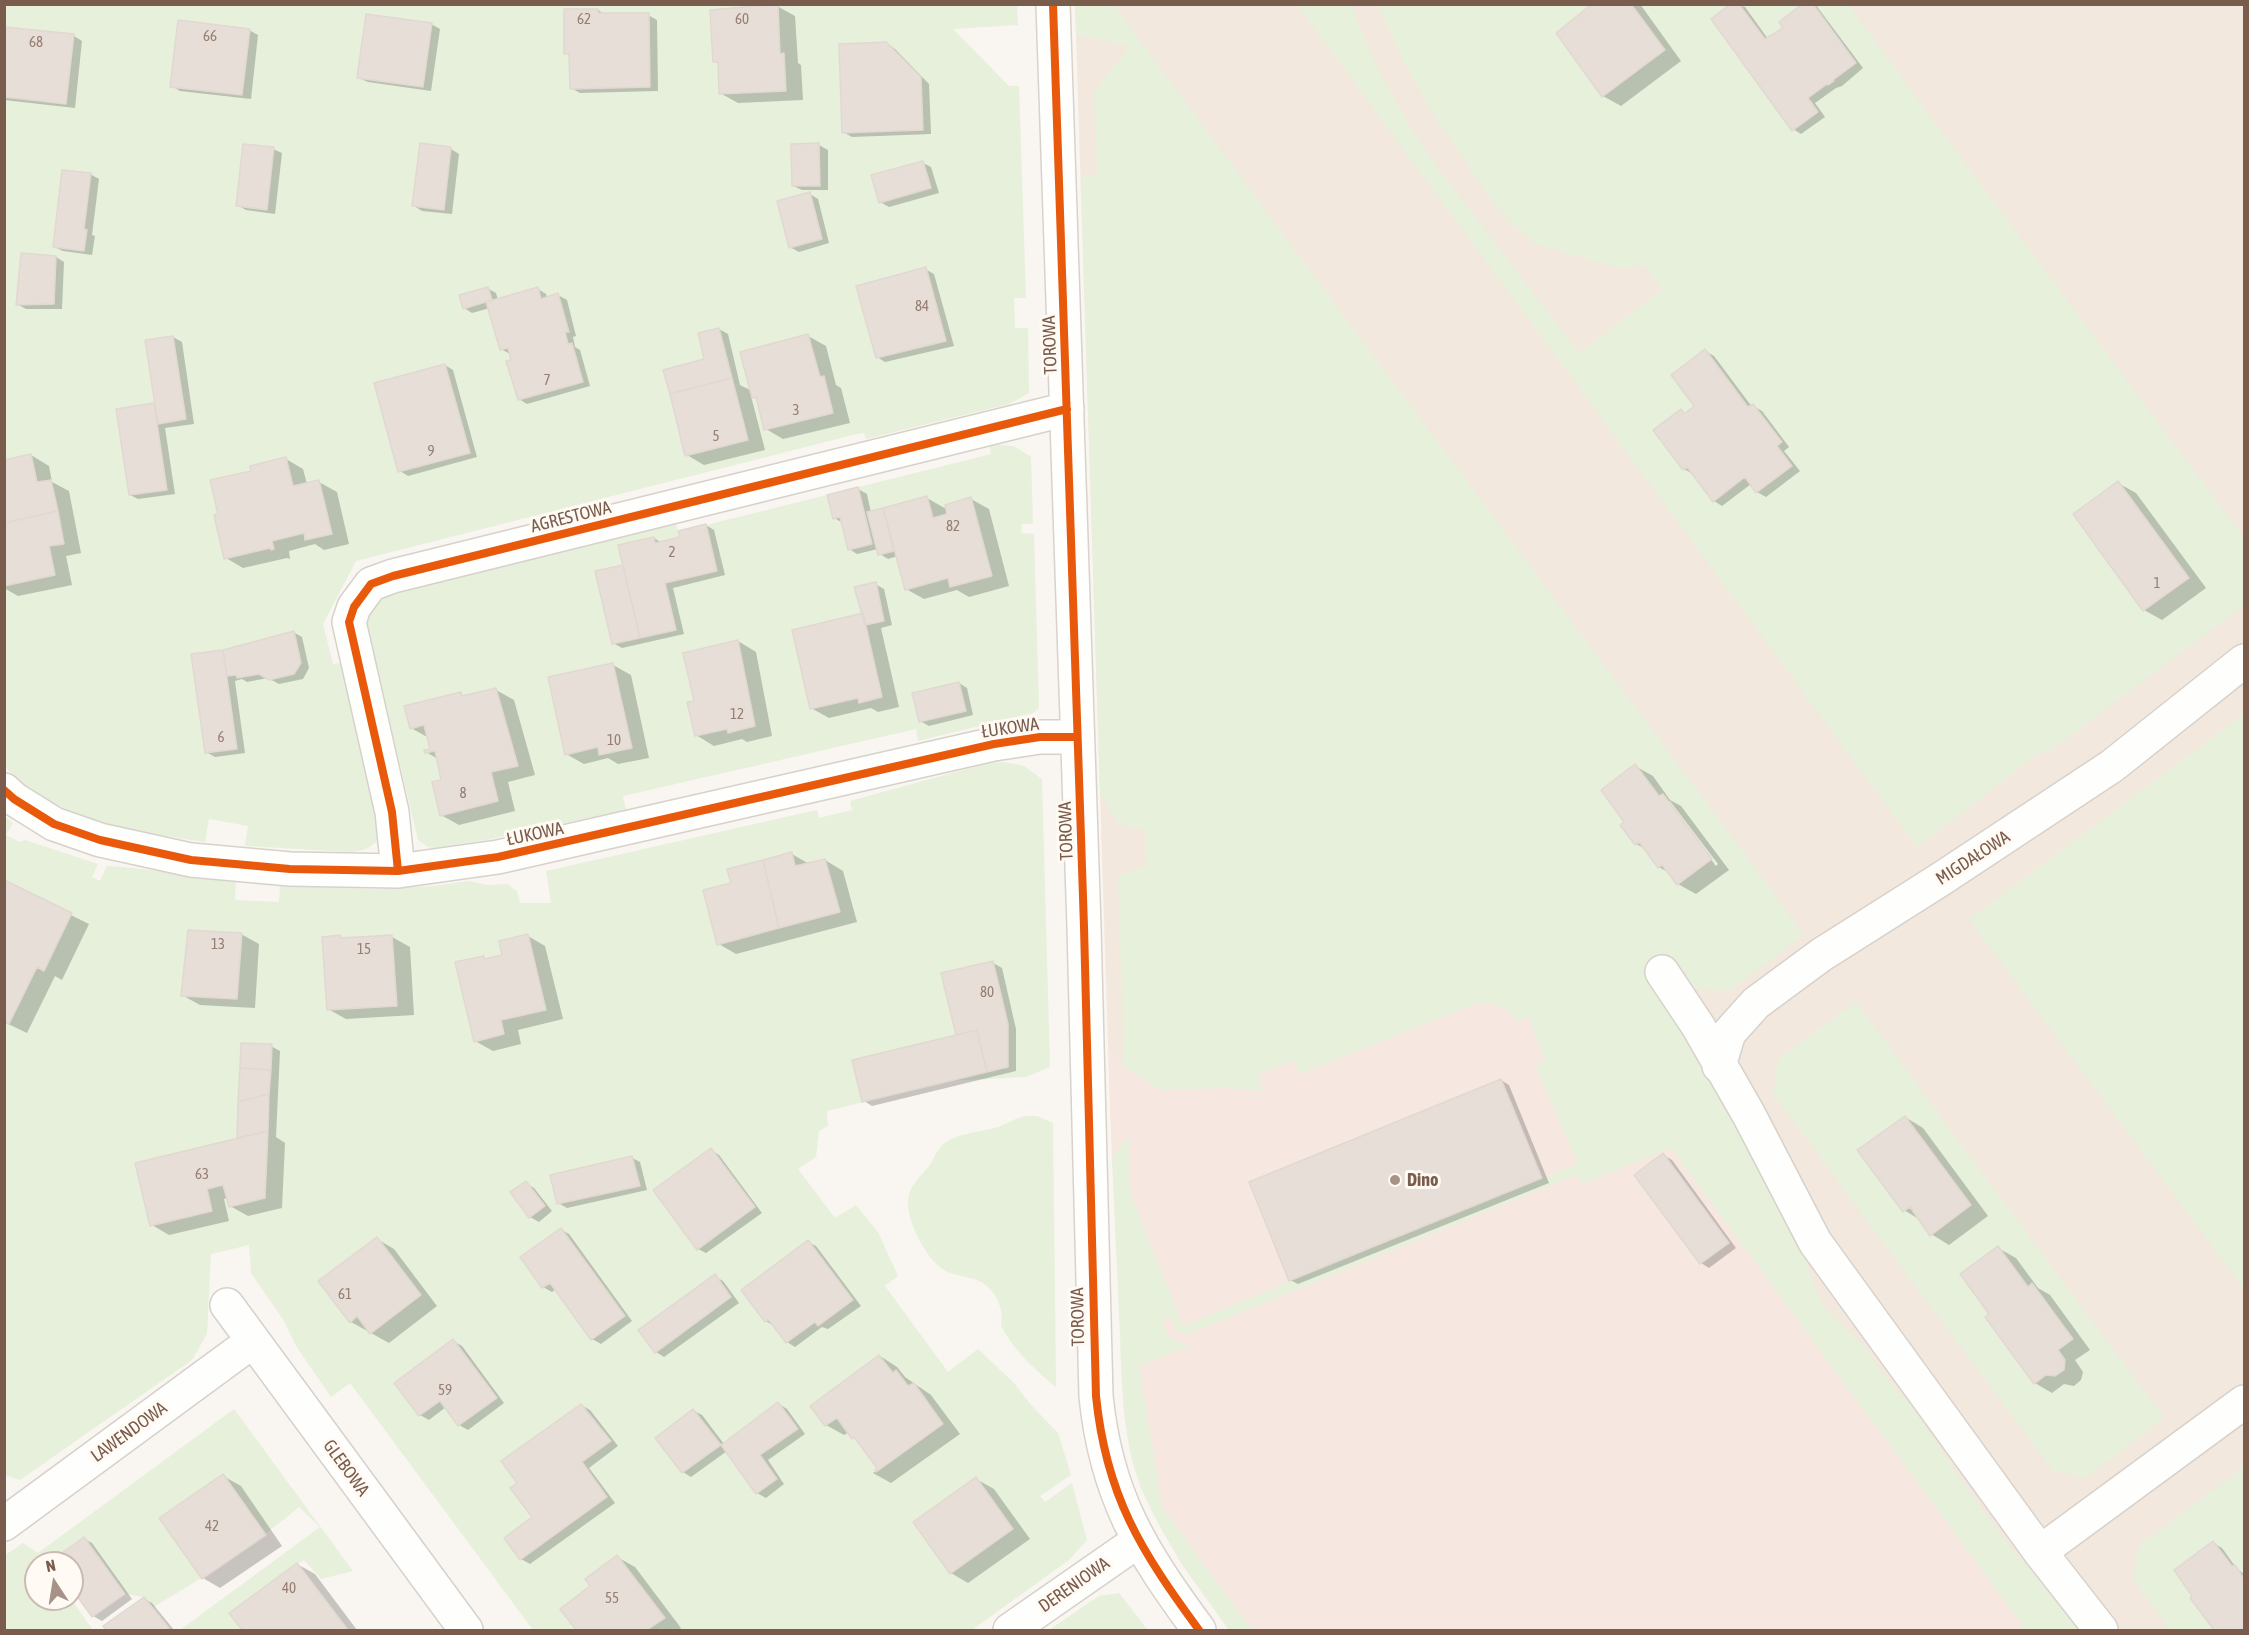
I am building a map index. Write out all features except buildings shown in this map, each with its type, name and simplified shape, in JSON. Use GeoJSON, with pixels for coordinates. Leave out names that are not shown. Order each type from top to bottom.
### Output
{"type":"FeatureCollection","features":[{"type":"Feature","properties":{"kind":"street","name":"TOROWA"},"geometry":{"type":"LineString","coordinates":[[1053,4],[1096,1396],[1109,1472],[1127,1520],[1199,1630]]}},
{"type":"Feature","properties":{"kind":"street","name":"AGRESTOWA"},"geometry":{"type":"LineString","coordinates":[[398,870],[392,812],[349,622],[354,607],[371,585],[393,576],[1067,409]]}},
{"type":"Feature","properties":{"kind":"street","name":"MIGDAŁOWA"},"geometry":{"type":"LineString","coordinates":[[1719,1066],[1730,1033],[1756,1004],[1821,955],[2112,766],[2244,661]]}},
{"type":"Feature","properties":{"kind":"street","name":"ŁUKOWA"},"geometry":{"type":"LineString","coordinates":[[4,790],[14,799],[54,824],[100,840],[191,860],[290,869],[398,870],[498,857],[994,744],[1040,737],[1077,737]]}},
{"type":"Feature","properties":{"kind":"street"},"geometry":{"type":"LineString","coordinates":[[1662,972],[1698,1026],[1749,1115],[1815,1242],[2040,1552],[2101,1630]]}},
{"type":"Feature","properties":{"kind":"street","name":"GLEBOWA"},"geometry":{"type":"LineString","coordinates":[[227,1305],[466,1630]]}},
{"type":"Feature","properties":{"kind":"street","name":"LAWENDOWA"},"geometry":{"type":"LineString","coordinates":[[4,1524],[253,1341]]}},
{"type":"Feature","properties":{"kind":"street"},"geometry":{"type":"LineString","coordinates":[[2040,1552],[2244,1402]]}},
{"type":"Feature","properties":{"kind":"street","name":"DERENIOWA"},"geometry":{"type":"LineString","coordinates":[[1010,1630],[1138,1540]]}},
{"type":"Feature","properties":{"kind":"shaded area"},"geometry":{"type":"Polygon","coordinates":[[[1075,5],[2244,5],[2244,1630],[1229,1630],[1181,1563],[1140,1486],[1124,1408],[1110,1107],[1075,5]]]}},
{"type":"Feature","properties":{"kind":"shaded area"},"geometry":{"type":"Polygon","coordinates":[[[1510,952],[1671,1148],[2026,1630],[1252,1630],[1162,1507],[1139,1366],[1125,1140],[1112,1161],[1108,1042],[1111,1052],[1123,1066],[1510,952]]]}},
{"type":"Feature","properties":{"kind":"green space"},"geometry":{"type":"Polygon","coordinates":[[[5,5],[1017,5],[1018,25],[953,29],[1009,86],[1019,86],[1026,298],[1014,298],[1015,328],[1028,328],[1029,393],[1009,404],[866,439],[864,433],[857,434],[356,561],[323,624],[333,664],[342,663],[381,835],[368,848],[350,852],[245,846],[248,826],[209,819],[205,842],[124,828],[72,812],[26,786],[5,767],[5,5]]]}},
{"type":"Feature","properties":{"kind":"green space"},"geometry":{"type":"Polygon","coordinates":[[[1075,5],[1115,5],[1804,934],[1729,991],[1695,988],[1678,1012],[1692,1053],[1796,1231],[1815,1289],[1824,1307],[1864,1346],[1891,1385],[1910,1403],[1974,1499],[2016,1554],[2083,1630],[2026,1630],[1671,1148],[1582,1184],[1578,1174],[1186,1335],[1176,1330],[1171,1317],[1162,1320],[1168,1336],[1189,1346],[1139,1366],[1162,1507],[1252,1630],[1229,1630],[1170,1543],[1141,1487],[1130,1450],[1124,1412],[1112,1161],[1120,1145],[1129,1137],[1132,1198],[1183,1326],[1578,1164],[1535,1065],[1546,1061],[1528,1017],[1517,1021],[1508,1011],[1491,1003],[1472,1005],[1300,1074],[1294,1060],[1258,1074],[1263,1089],[1258,1091],[1228,1088],[1160,1090],[1124,1067],[1118,877],[1146,866],[1145,830],[1121,825],[1116,821],[1100,793],[1081,177],[1097,175],[1094,92],[1129,46],[1076,34],[1075,5]]]}},
{"type":"Feature","properties":{"kind":"green space"},"geometry":{"type":"Polygon","coordinates":[[[1297,5],[1351,5],[1377,67],[1408,123],[1440,171],[1579,353],[1662,290],[1645,266],[1618,268],[1536,244],[1513,225],[1496,206],[1435,117],[1405,64],[1378,5],[1848,5],[2244,538],[2244,605],[2047,753],[2043,750],[1917,847],[1297,5]]]}},
{"type":"Feature","properties":{"kind":"green space"},"geometry":{"type":"Polygon","coordinates":[[[990,446],[1014,446],[1031,457],[1033,524],[1022,524],[1021,533],[1034,534],[1039,708],[1033,713],[918,741],[916,729],[623,796],[626,810],[486,840],[435,848],[428,847],[418,840],[368,630],[367,618],[373,603],[387,596],[675,522],[680,537],[706,525],[991,454],[990,446]]]}},
{"type":"Feature","properties":{"kind":"green space"},"geometry":{"type":"Polygon","coordinates":[[[2244,714],[2244,1289],[1969,919],[2244,714]]]}},
{"type":"Feature","properties":{"kind":"green space"},"geometry":{"type":"Polygon","coordinates":[[[1004,762],[1024,766],[1042,779],[1050,1067],[1026,1077],[950,1081],[827,1111],[828,1126],[819,1131],[816,1157],[798,1169],[835,1218],[856,1205],[878,1232],[898,1276],[885,1286],[948,1372],[978,1349],[1014,1383],[1058,1433],[1071,1475],[1040,1496],[1045,1502],[1072,1483],[1087,1540],[1069,1560],[972,1630],[533,1630],[350,1383],[331,1397],[251,1273],[249,1245],[211,1254],[207,1334],[192,1360],[20,1480],[5,1475],[5,817],[13,823],[6,835],[20,842],[25,840],[98,864],[92,877],[100,881],[107,866],[139,869],[236,882],[235,900],[279,902],[280,886],[380,889],[469,881],[487,885],[507,884],[517,891],[520,903],[551,903],[546,871],[817,810],[819,818],[852,810],[850,801],[989,763],[1004,762]]]}},
{"type":"Feature","properties":{"kind":"green space"},"geometry":{"type":"Polygon","coordinates":[[[1856,1002],[2164,1418],[2086,1478],[2053,1471],[1773,1094],[1778,1059],[1856,1002]]]}},
{"type":"Feature","properties":{"kind":"green space"},"geometry":{"type":"Polygon","coordinates":[[[1028,1116],[1037,1116],[1053,1123],[1056,1387],[1012,1344],[1001,1326],[1002,1313],[998,1300],[990,1289],[979,1281],[952,1274],[937,1264],[917,1236],[909,1213],[909,1194],[913,1186],[944,1143],[958,1136],[998,1127],[1028,1116]]]}},
{"type":"Feature","properties":{"kind":"green space"},"geometry":{"type":"Polygon","coordinates":[[[234,1409],[353,1571],[321,1579],[304,1560],[229,1612],[242,1630],[180,1630],[320,1527],[299,1507],[228,1561],[152,1608],[144,1597],[125,1594],[83,1537],[64,1551],[41,1551],[234,1409]]]}},
{"type":"Feature","properties":{"kind":"green space"},"geometry":{"type":"Polygon","coordinates":[[[2244,1467],[2244,1630],[2170,1630],[2133,1580],[2138,1547],[2244,1467]]]}},
{"type":"Feature","properties":{"kind":"green space"},"geometry":{"type":"Polygon","coordinates":[[[23,1543],[35,1551],[24,1551],[24,1611],[80,1611],[93,1630],[5,1630],[4,1556],[23,1543]]]}},
{"type":"Feature","properties":{"kind":"green space"},"geometry":{"type":"Polygon","coordinates":[[[1119,1593],[1148,1630],[1049,1630],[1099,1596],[1119,1593]]]}},
{"type":"Feature","properties":{"kind":"cycle path"},"geometry":{"type":"LineString","coordinates":[[1053,4],[1084,927],[1096,1396],[1108,1464],[1129,1521],[1160,1574],[1199,1630]]}},
{"type":"Feature","properties":{"kind":"cycle path"},"geometry":{"type":"LineString","coordinates":[[398,871],[392,812],[349,622],[354,607],[371,584],[393,576],[1067,409]]}},
{"type":"Feature","properties":{"kind":"cycle path"},"geometry":{"type":"LineString","coordinates":[[4,790],[14,799],[54,824],[100,840],[191,860],[290,869],[398,871],[498,857],[994,744],[1040,737],[1077,737]]}},
{"type":"Feature","properties":{"kind":"place","name":"Dino"},"geometry":{"type":"Point","coordinates":[1395,1180]}}]}
